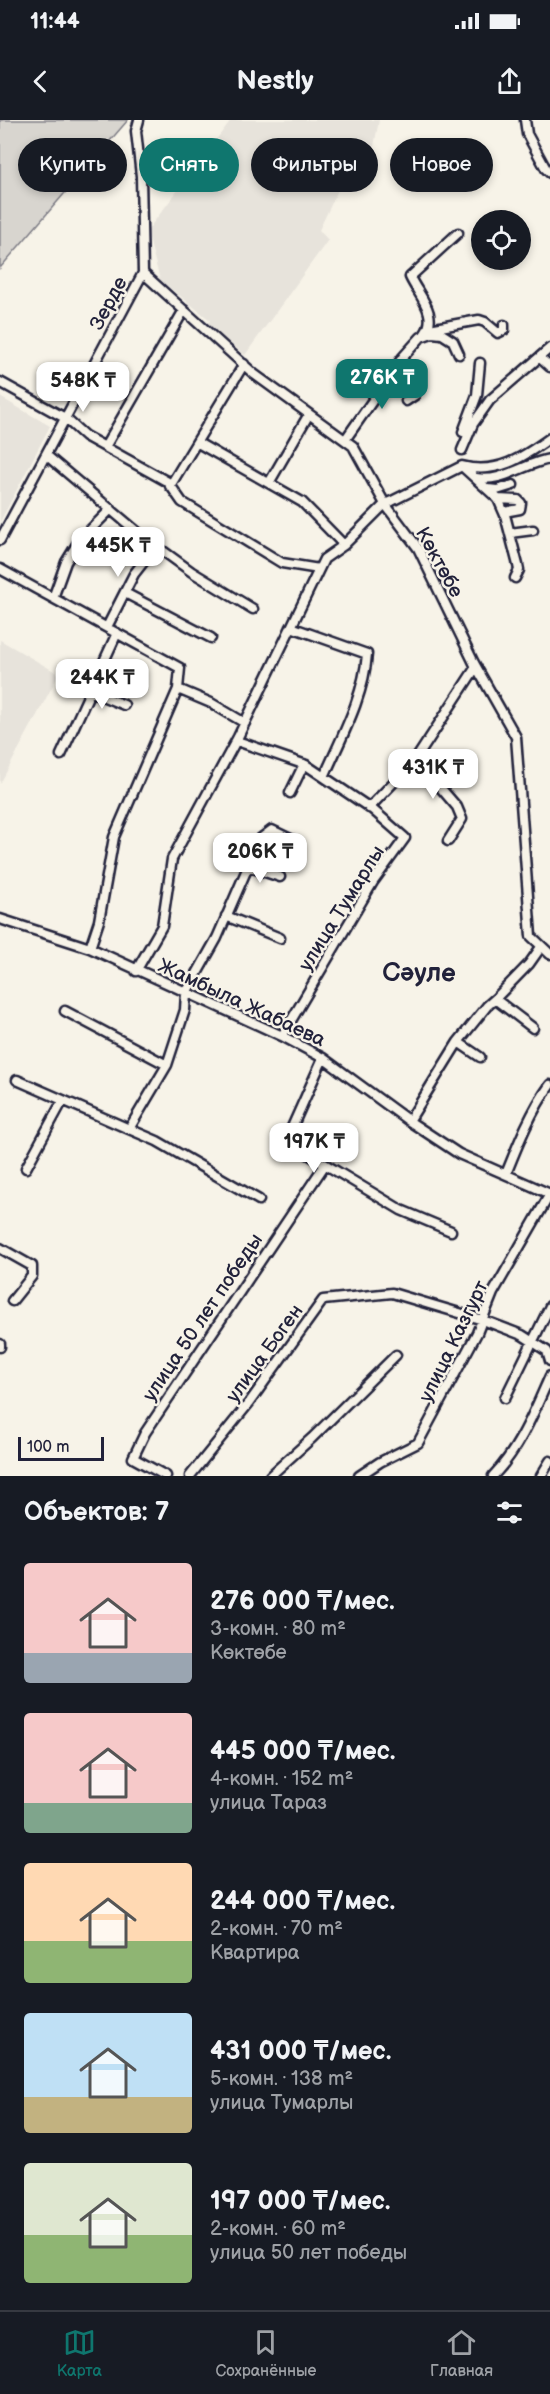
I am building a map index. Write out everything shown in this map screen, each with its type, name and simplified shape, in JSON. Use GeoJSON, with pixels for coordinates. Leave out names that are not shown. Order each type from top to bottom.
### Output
{"type":"FeatureCollection","features":[{"type":"Feature","properties":{"kind":"street"},"geometry":{"type":"LineString","coordinates":[[139,120],[136,126],[141,176],[142,273]]}},
{"type":"Feature","properties":{"kind":"street"},"geometry":{"type":"LineString","coordinates":[[526,120],[527,134],[550,173]]}},
{"type":"Feature","properties":{"kind":"street"},"geometry":{"type":"LineString","coordinates":[[345,440],[400,362],[429,328],[430,315],[410,277],[458,233]]}},
{"type":"Feature","properties":{"kind":"street","name":"Көктөбе"},"geometry":{"type":"LineString","coordinates":[[142,273],[254,374],[353,446],[385,504],[418,548],[476,668],[516,737],[531,936],[550,954]]}},
{"type":"Feature","properties":{"kind":"street","name":"Зерде"},"geometry":{"type":"LineString","coordinates":[[0,540],[142,273]]}},
{"type":"Feature","properties":{"kind":"street"},"geometry":{"type":"LineString","coordinates":[[105,447],[184,310]]}},
{"type":"Feature","properties":{"kind":"street"},"geometry":{"type":"LineString","coordinates":[[435,328],[479,320],[498,333],[504,330],[504,325]]}},
{"type":"Feature","properties":{"kind":"street"},"geometry":{"type":"LineString","coordinates":[[421,338],[432,333],[442,334],[453,341],[459,354]]}},
{"type":"Feature","properties":{"kind":"street"},"geometry":{"type":"LineString","coordinates":[[462,450],[473,424],[490,400],[550,348]]}},
{"type":"Feature","properties":{"kind":"street"},"geometry":{"type":"LineString","coordinates":[[540,358],[550,367]]}},
{"type":"Feature","properties":{"kind":"street"},"geometry":{"type":"LineString","coordinates":[[400,362],[416,388],[415,395],[406,401]]}},
{"type":"Feature","properties":{"kind":"street"},"geometry":{"type":"LineString","coordinates":[[463,432],[477,395],[480,363]]}},
{"type":"Feature","properties":{"kind":"street"},"geometry":{"type":"LineString","coordinates":[[170,486],[244,364]]}},
{"type":"Feature","properties":{"kind":"street"},"geometry":{"type":"LineString","coordinates":[[0,382],[65,418],[85,436],[168,482],[182,502],[282,563],[320,569]]}},
{"type":"Feature","properties":{"kind":"street"},"geometry":{"type":"LineString","coordinates":[[269,483],[309,414]]}},
{"type":"Feature","properties":{"kind":"street"},"geometry":{"type":"LineString","coordinates":[[136,971],[162,926],[172,859],[237,741],[324,559],[344,545],[385,504],[462,466],[478,470],[501,466],[550,438]]}},
{"type":"Feature","properties":{"kind":"street"},"geometry":{"type":"LineString","coordinates":[[198,442],[302,502],[344,545]]}},
{"type":"Feature","properties":{"kind":"street"},"geometry":{"type":"LineString","coordinates":[[46,455],[156,546],[192,572],[253,609]]}},
{"type":"Feature","properties":{"kind":"street"},"geometry":{"type":"LineString","coordinates":[[476,478],[491,480],[539,461],[550,459]]}},
{"type":"Feature","properties":{"kind":"street"},"geometry":{"type":"LineString","coordinates":[[462,466],[498,499],[504,512],[518,565],[519,570],[515,578]]}},
{"type":"Feature","properties":{"kind":"street"},"geometry":{"type":"LineString","coordinates":[[489,489],[497,490],[513,486]]}},
{"type":"Feature","properties":{"kind":"street"},"geometry":{"type":"LineString","coordinates":[[498,499],[518,500],[521,503],[520,509],[504,512]]}},
{"type":"Feature","properties":{"kind":"street"},"geometry":{"type":"LineString","coordinates":[[53,598],[66,562],[79,541],[111,509]]}},
{"type":"Feature","properties":{"kind":"street"},"geometry":{"type":"LineString","coordinates":[[510,533],[533,530]]}},
{"type":"Feature","properties":{"kind":"street"},"geometry":{"type":"LineString","coordinates":[[107,627],[134,574],[156,546]]}},
{"type":"Feature","properties":{"kind":"street"},"geometry":{"type":"LineString","coordinates":[[0,569],[178,665],[180,671],[178,689],[114,837],[99,921],[90,948]]}},
{"type":"Feature","properties":{"kind":"street"},"geometry":{"type":"LineString","coordinates":[[125,592],[211,638]]}},
{"type":"Feature","properties":{"kind":"street"},"geometry":{"type":"LineString","coordinates":[[291,627],[367,654],[366,669],[350,720],[324,777]]}},
{"type":"Feature","properties":{"kind":"street"},"geometry":{"type":"LineString","coordinates":[[61,755],[117,633]]}},
{"type":"Feature","properties":{"kind":"street"},"geometry":{"type":"LineString","coordinates":[[369,808],[416,759],[476,668]]}},
{"type":"Feature","properties":{"kind":"street"},"geometry":{"type":"LineString","coordinates":[[178,689],[245,723]]}},
{"type":"Feature","properties":{"kind":"street"},"geometry":{"type":"LineString","coordinates":[[90,691],[124,705]]}},
{"type":"Feature","properties":{"kind":"street","name":"улица Тумарлы"},"geometry":{"type":"LineString","coordinates":[[237,741],[304,764],[369,808],[405,838],[373,882],[282,1036]]}},
{"type":"Feature","properties":{"kind":"street"},"geometry":{"type":"LineString","coordinates":[[416,759],[457,807],[462,819],[448,841]]}},
{"type":"Feature","properties":{"kind":"street"},"geometry":{"type":"LineString","coordinates":[[290,794],[304,764]]}},
{"type":"Feature","properties":{"kind":"street"},"geometry":{"type":"LineString","coordinates":[[129,1129],[167,1065],[185,1010],[186,993],[217,938],[260,840],[272,830],[295,841]]}},
{"type":"Feature","properties":{"kind":"street"},"geometry":{"type":"LineString","coordinates":[[248,866],[280,877]]}},
{"type":"Feature","properties":{"kind":"street"},"geometry":{"type":"LineString","coordinates":[[226,916],[280,938]]}},
{"type":"Feature","properties":{"kind":"street","name":"Жамбыла Жабаева"},"geometry":{"type":"LineString","coordinates":[[0,919],[90,948],[282,1036],[323,1058],[409,1121],[459,1154],[550,1194]]}},
{"type":"Feature","properties":{"kind":"street"},"geometry":{"type":"LineString","coordinates":[[409,1121],[458,1042],[487,1006],[529,964],[541,947]]}},
{"type":"Feature","properties":{"kind":"street"},"geometry":{"type":"LineString","coordinates":[[495,999],[533,1028]]}},
{"type":"Feature","properties":{"kind":"street"},"geometry":{"type":"LineString","coordinates":[[65,1011],[167,1065]]}},
{"type":"Feature","properties":{"kind":"street"},"geometry":{"type":"LineString","coordinates":[[458,1042],[480,1057]]}},
{"type":"Feature","properties":{"kind":"street"},"geometry":{"type":"LineString","coordinates":[[323,1058],[289,1134],[288,1142],[324,1166],[401,1210],[451,1231]]}},
{"type":"Feature","properties":{"kind":"street"},"geometry":{"type":"LineString","coordinates":[[17,1080],[158,1141],[259,1200]]}},
{"type":"Feature","properties":{"kind":"street"},"geometry":{"type":"LineString","coordinates":[[506,1174],[517,1146],[550,1085]]}},
{"type":"Feature","properties":{"kind":"street"},"geometry":{"type":"LineString","coordinates":[[26,1168],[63,1100]]}},
{"type":"Feature","properties":{"kind":"street","name":"улица 50 лет победы"},"geometry":{"type":"LineString","coordinates":[[166,1476],[133,1458],[145,1433],[324,1166]]}},
{"type":"Feature","properties":{"kind":"street","name":"улица Казгурт"},"geometry":{"type":"LineString","coordinates":[[359,1476],[380,1462],[418,1443],[436,1413],[483,1320],[493,1293],[550,1194]]}},
{"type":"Feature","properties":{"kind":"street"},"geometry":{"type":"LineString","coordinates":[[0,1248],[32,1266],[32,1276],[12,1300]]}},
{"type":"Feature","properties":{"kind":"street","name":"улица Боген"},"geometry":{"type":"LineString","coordinates":[[190,1476],[249,1403],[323,1300],[392,1293],[483,1320],[522,1335],[547,1351],[550,1361]]}},
{"type":"Feature","properties":{"kind":"street"},"geometry":{"type":"LineString","coordinates":[[505,1398],[550,1306]]}},
{"type":"Feature","properties":{"kind":"street"},"geometry":{"type":"LineString","coordinates":[[270,1476],[396,1355]]}},
{"type":"Feature","properties":{"kind":"street"},"geometry":{"type":"LineString","coordinates":[[493,1476],[509,1459],[527,1428],[550,1376]]}},
{"type":"Feature","properties":{"kind":"street"},"geometry":{"type":"LineString","coordinates":[[541,1476],[550,1461]]}},
{"type":"Feature","properties":{"kind":"shaded area"},"geometry":{"type":"Polygon","coordinates":[[[0,120],[128,120],[112,138],[18,138],[18,192],[66,192],[0,268],[0,120]]]}},
{"type":"Feature","properties":{"kind":"shaded area"},"geometry":{"type":"Polygon","coordinates":[[[231,120],[379,120],[376,138],[251,138],[251,192],[337,192],[319,230],[328,240],[245,355],[207,325],[210,320],[160,280],[147,231],[177,192],[239,192],[239,138],[217,138],[231,120]]]}},
{"type":"Feature","properties":{"kind":"shaded area"},"geometry":{"type":"Polygon","coordinates":[[[0,397],[50,426],[0,522],[0,397]]]}},
{"type":"Feature","properties":{"kind":"shaded area"},"geometry":{"type":"Polygon","coordinates":[[[0,640],[59,674],[0,784],[0,640]]]}},
{"type":"Feature","properties":{"kind":"district","name":"Сәуле"},"geometry":{"type":"Point","coordinates":[419,972]}}]}
